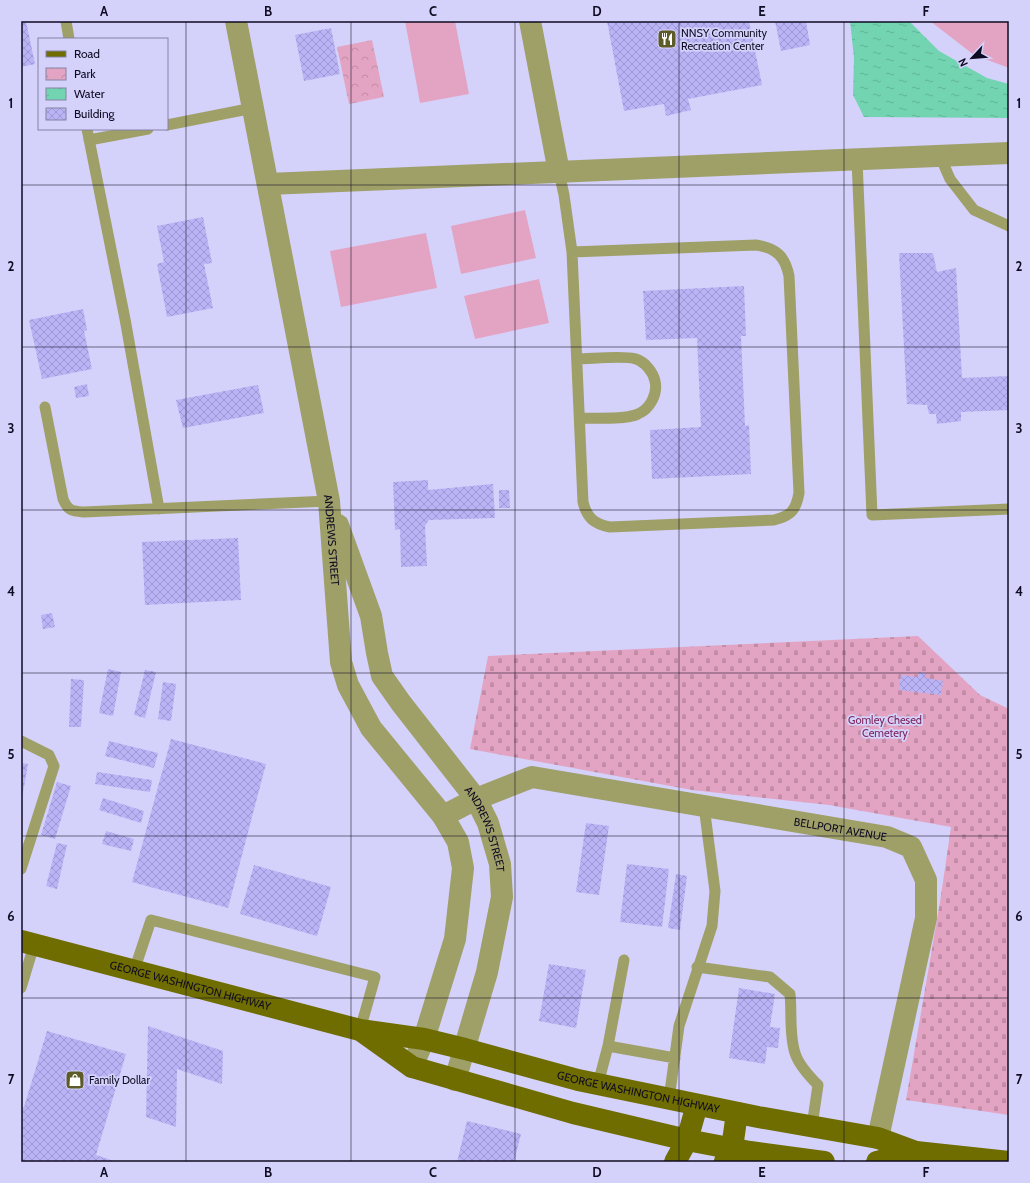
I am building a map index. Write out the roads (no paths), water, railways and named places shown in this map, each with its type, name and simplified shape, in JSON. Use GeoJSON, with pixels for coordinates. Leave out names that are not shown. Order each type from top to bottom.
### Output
{"type":"FeatureCollection","features":[{"type":"Feature","properties":{"kind":"main road","name":"GEORGE WASHINGTON HIGHWAY"},"geometry":{"type":"LineString","coordinates":[[27,943],[360,1030],[424,1039],[598,1084],[669,1099],[737,1113],[878,1138],[916,1157]]}},
{"type":"Feature","properties":{"kind":"main road","name":"GEORGE WASHINGTON HIGHWAY"},"geometry":{"type":"LineString","coordinates":[[360,1030],[412,1067],[455,1080],[582,1116],[687,1140],[728,1155],[750,1152],[824,1162]]}},
{"type":"Feature","properties":{"kind":"main road"},"geometry":{"type":"LineString","coordinates":[[675,1162],[687,1140],[698,1104]]}},
{"type":"Feature","properties":{"kind":"main road"},"geometry":{"type":"LineString","coordinates":[[728,1155],[737,1113]]}},
{"type":"Feature","properties":{"kind":"main road","name":"GEORGE WASHINGTON HIGHWAY"},"geometry":{"type":"LineString","coordinates":[[877,1162],[916,1157],[1009,1162]]}},
{"type":"Feature","properties":{"kind":"street"},"geometry":{"type":"LineString","coordinates":[[236,21],[329,502]]}},
{"type":"Feature","properties":{"kind":"street"},"geometry":{"type":"LineString","coordinates":[[530,21],[559,172]]}},
{"type":"Feature","properties":{"kind":"street"},"geometry":{"type":"LineString","coordinates":[[268,184],[1009,153]]}},
{"type":"Feature","properties":{"kind":"street","name":"ANDREWS STREET"},"geometry":{"type":"LineString","coordinates":[[329,502],[371,616],[382,676],[401,703],[476,799],[488,823],[500,864],[502,897],[487,972],[455,1080]]}},
{"type":"Feature","properties":{"kind":"street","name":"ANDREWS STREET"},"geometry":{"type":"LineString","coordinates":[[329,502],[341,658],[348,685],[371,728],[443,816],[458,842],[463,868],[455,939],[424,1039],[412,1067]]}},
{"type":"Feature","properties":{"kind":"street","name":"BELLPORT AVENUE"},"geometry":{"type":"LineString","coordinates":[[443,816],[476,799],[532,777],[887,837],[911,847],[926,880],[926,918],[878,1138]]}},
{"type":"Feature","properties":{"kind":"lane"},"geometry":{"type":"LineString","coordinates":[[66,21],[69,38]]}},
{"type":"Feature","properties":{"kind":"lane"},"geometry":{"type":"LineString","coordinates":[[168,125],[253,108]]}},
{"type":"Feature","properties":{"kind":"lane"},"geometry":{"type":"LineString","coordinates":[[87,130],[124,312],[159,509]]}},
{"type":"Feature","properties":{"kind":"lane"},"geometry":{"type":"LineString","coordinates":[[89,140],[143,130]]}},
{"type":"Feature","properties":{"kind":"lane"},"geometry":{"type":"LineString","coordinates":[[940,156],[950,179],[974,210],[1009,226]]}},
{"type":"Feature","properties":{"kind":"lane"},"geometry":{"type":"LineString","coordinates":[[857,160],[872,515],[1009,509]]}},
{"type":"Feature","properties":{"kind":"lane"},"geometry":{"type":"LineString","coordinates":[[559,172],[564,195],[572,252],[583,502],[586,512],[592,520],[600,525],[610,527],[774,520],[784,518],[792,512],[797,503],[799,493],[790,276],[788,266],[783,258],[775,250],[766,246],[756,245],[572,252]]}},
{"type":"Feature","properties":{"kind":"lane"},"geometry":{"type":"LineString","coordinates":[[577,360],[636,359],[644,364],[651,372],[655,381],[655,391],[652,401],[646,409],[638,414],[627,417],[580,418]]}},
{"type":"Feature","properties":{"kind":"lane"},"geometry":{"type":"LineString","coordinates":[[45,407],[63,499],[66,506],[72,511],[84,512],[329,502]]}},
{"type":"Feature","properties":{"kind":"lane"},"geometry":{"type":"LineString","coordinates":[[21,741],[49,755],[54,766],[21,869]]}},
{"type":"Feature","properties":{"kind":"lane"},"geometry":{"type":"LineString","coordinates":[[669,1099],[679,1026],[697,967],[712,926],[715,891],[704,806]]}},
{"type":"Feature","properties":{"kind":"lane"},"geometry":{"type":"LineString","coordinates":[[134,971],[151,920],[375,977],[360,1030]]}},
{"type":"Feature","properties":{"kind":"lane"},"geometry":{"type":"LineString","coordinates":[[21,988],[27,943]]}},
{"type":"Feature","properties":{"kind":"lane"},"geometry":{"type":"LineString","coordinates":[[598,1084],[608,1046],[624,960]]}},
{"type":"Feature","properties":{"kind":"lane"},"geometry":{"type":"LineString","coordinates":[[697,967],[770,977],[790,994],[792,1008],[790,1021],[795,1053],[808,1076],[818,1085],[812,1126]]}},
{"type":"Feature","properties":{"kind":"lane"},"geometry":{"type":"LineString","coordinates":[[608,1046],[675,1058]]}},
{"type":"Feature","properties":{"kind":"water"},"geometry":{"type":"Polygon","coordinates":[[[850,21],[909,21],[939,51],[987,78],[1009,84],[1009,118],[864,117],[853,95],[854,58],[850,21]]]}},
{"type":"Feature","properties":{"kind":"place","name":"NNSY Community Recreation Center"},"geometry":{"type":"Point","coordinates":[667,39]}},
{"type":"Feature","properties":{"kind":"place","name":"Family Dollar"},"geometry":{"type":"Point","coordinates":[75,1080]}},
{"type":"Feature","properties":{"kind":"park label","name":"Gomley Chesed Cemetery"},"geometry":{"type":"Point","coordinates":[885,726]}}]}
